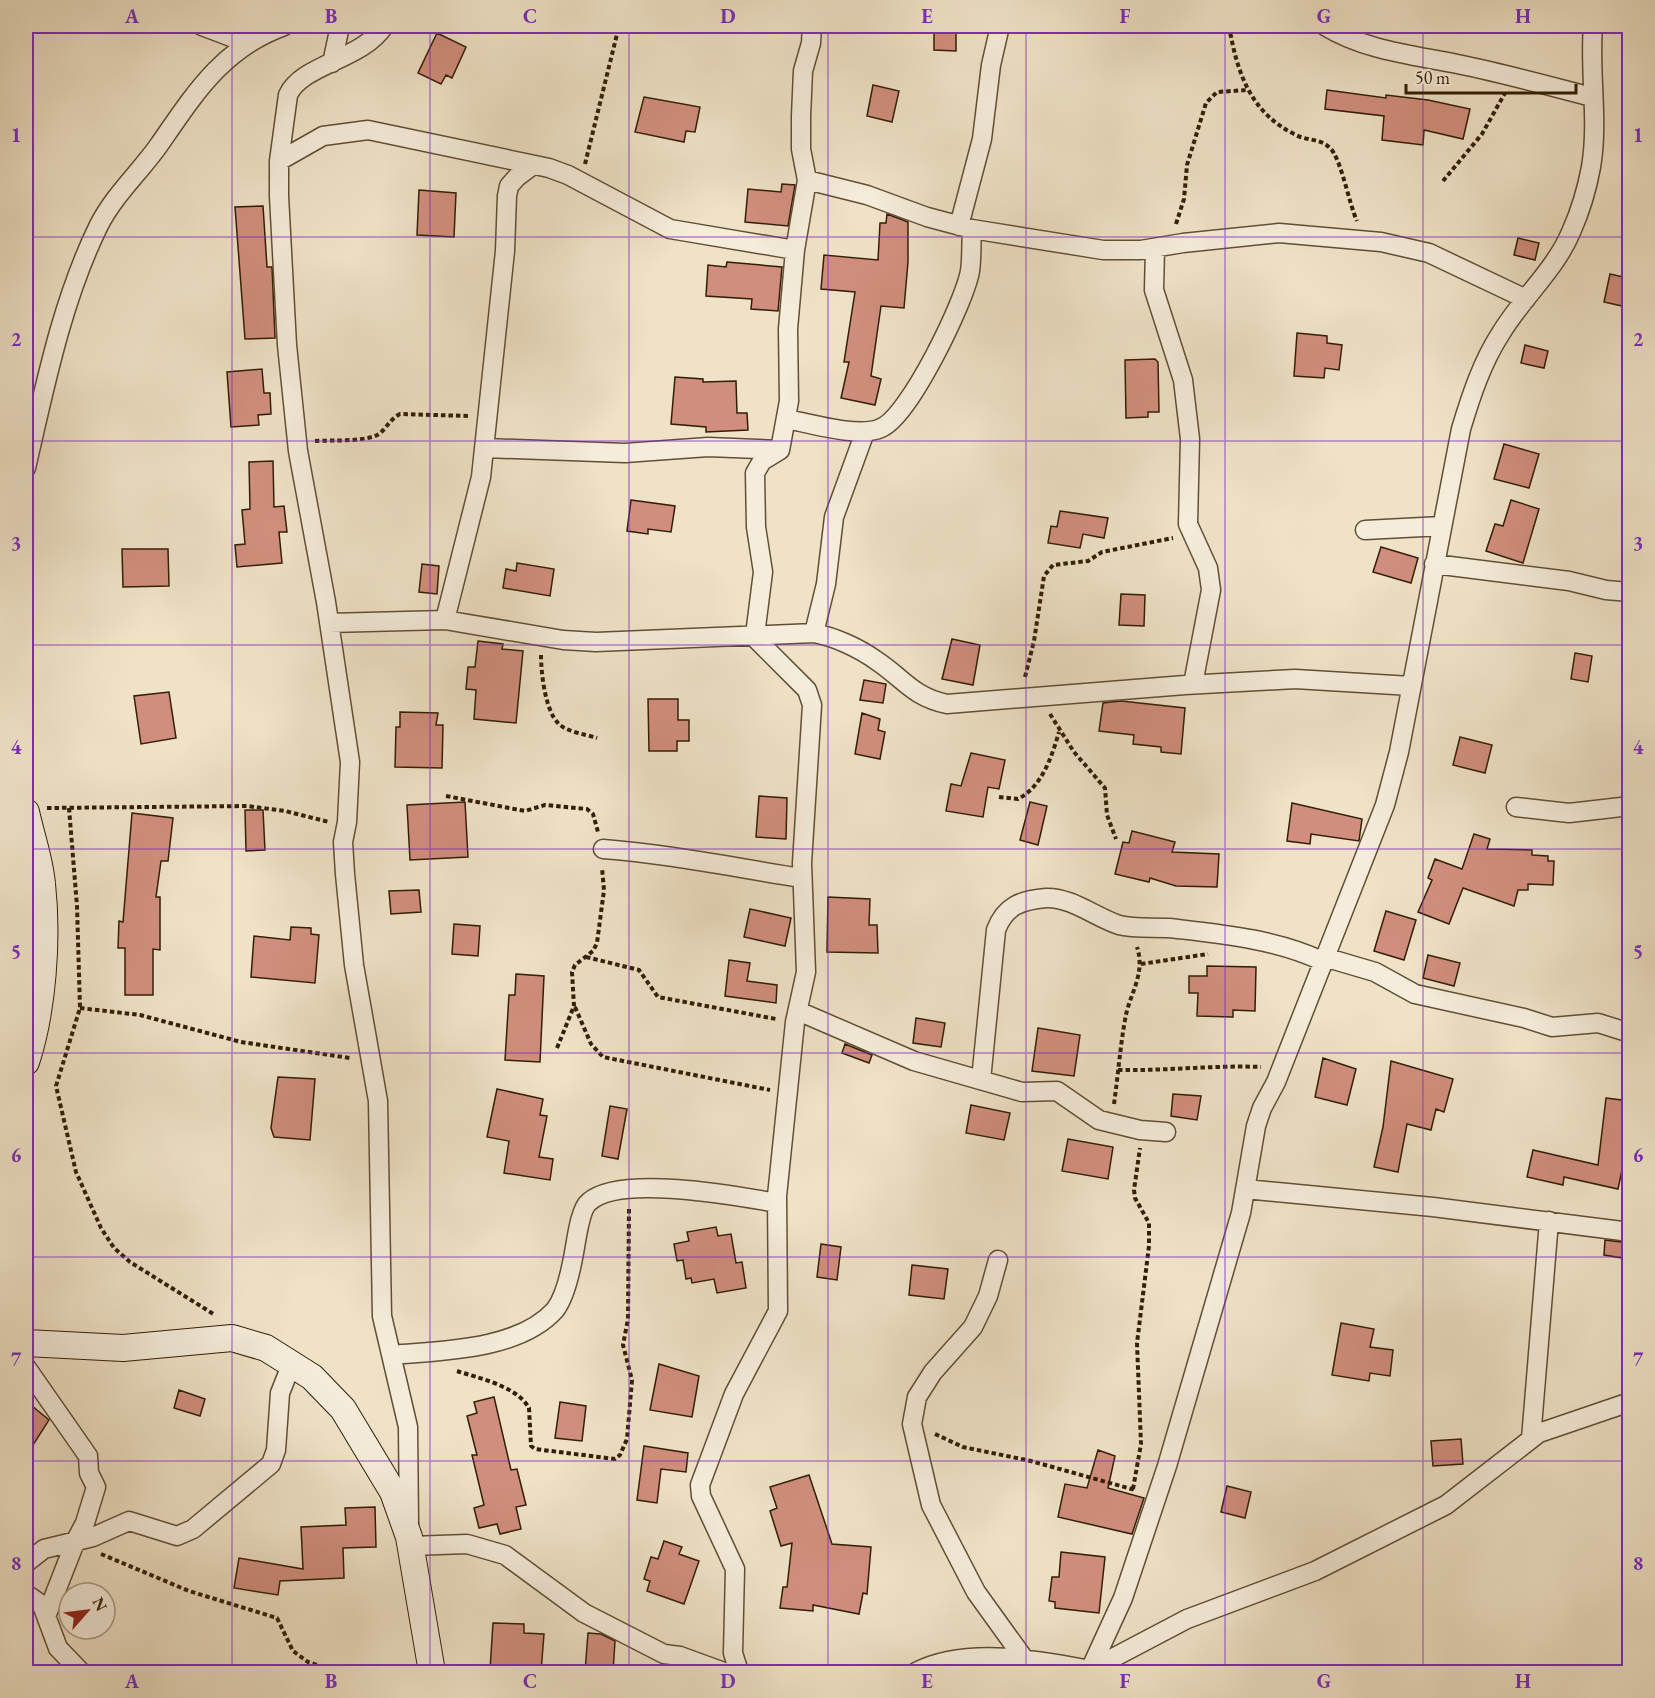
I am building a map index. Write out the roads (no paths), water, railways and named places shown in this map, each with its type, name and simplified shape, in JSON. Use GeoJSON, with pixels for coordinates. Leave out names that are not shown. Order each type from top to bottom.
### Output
{"type":"FeatureCollection","features":[{"type":"Feature","properties":{"kind":"street"},"geometry":{"type":"LineString","coordinates":[[201,26],[247,43]]}},
{"type":"Feature","properties":{"kind":"street"},"geometry":{"type":"LineString","coordinates":[[26,468],[47,376],[78,275],[100,224],[123,186],[157,147],[205,80],[258,35],[284,26]]}},
{"type":"Feature","properties":{"kind":"street"},"geometry":{"type":"LineString","coordinates":[[332,63],[340,26]]}},
{"type":"Feature","properties":{"kind":"street"},"geometry":{"type":"LineString","coordinates":[[384,26],[371,42],[292,87],[279,161],[287,345],[297,442],[329,623],[350,762],[344,852],[354,965],[378,1101],[382,1316],[408,1427],[410,1542],[432,1672]]}},
{"type":"Feature","properties":{"kind":"street"},"geometry":{"type":"LineString","coordinates":[[754,635],[763,572],[756,526],[755,473],[762,461],[780,450],[787,419],[788,329],[795,250],[807,180],[801,148],[803,71],[811,43],[812,26]]}},
{"type":"Feature","properties":{"kind":"street"},"geometry":{"type":"LineString","coordinates":[[787,419],[865,432],[880,429],[896,418],[951,324],[970,272],[965,228],[982,139],[991,66],[1000,26]]}},
{"type":"Feature","properties":{"kind":"street"},"geometry":{"type":"LineString","coordinates":[[1324,26],[1342,36],[1374,48],[1513,76],[1592,97]]}},
{"type":"Feature","properties":{"kind":"street"},"geometry":{"type":"LineString","coordinates":[[1094,1672],[1123,1598],[1157,1497],[1216,1298],[1245,1189],[1256,1126],[1385,805],[1399,752],[1461,429],[1471,397],[1497,340],[1564,246],[1582,202],[1591,166],[1593,26]]}},
{"type":"Feature","properties":{"kind":"street"},"geometry":{"type":"LineString","coordinates":[[279,161],[323,136],[368,130],[549,168],[581,182],[670,229],[795,250]]}},
{"type":"Feature","properties":{"kind":"street"},"geometry":{"type":"LineString","coordinates":[[445,620],[481,477],[505,251],[507,196],[509,186],[533,165]]}},
{"type":"Feature","properties":{"kind":"street"},"geometry":{"type":"LineString","coordinates":[[807,180],[867,195],[965,228],[1103,250],[1279,233],[1365,240],[1429,253],[1526,299]]}},
{"type":"Feature","properties":{"kind":"street"},"geometry":{"type":"LineString","coordinates":[[1162,246],[1154,290],[1184,380],[1190,439],[1188,524],[1208,568],[1211,590],[1193,684]]}},
{"type":"Feature","properties":{"kind":"street"},"geometry":{"type":"LineString","coordinates":[[814,633],[826,584],[834,517],[865,432]]}},
{"type":"Feature","properties":{"kind":"street"},"geometry":{"type":"LineString","coordinates":[[485,448],[625,453],[708,447],[780,450]]}},
{"type":"Feature","properties":{"kind":"street"},"geometry":{"type":"LineString","coordinates":[[1365,530],[1442,526]]}},
{"type":"Feature","properties":{"kind":"street"},"geometry":{"type":"LineString","coordinates":[[1434,564],[1569,581],[1606,590],[1629,592]]}},
{"type":"Feature","properties":{"kind":"street"},"geometry":{"type":"LineString","coordinates":[[329,623],[445,620],[541,636],[596,642],[814,633],[832,637],[878,661],[917,694],[928,700],[947,704],[1193,684],[1294,679],[1411,686]]}},
{"type":"Feature","properties":{"kind":"street"},"geometry":{"type":"LineString","coordinates":[[739,1672],[733,1653],[735,1569],[701,1496],[700,1485],[734,1394],[778,1311],[777,1203],[790,1094],[796,1016],[806,972],[802,878],[812,705],[807,690],[754,635]]}},
{"type":"Feature","properties":{"kind":"street"},"geometry":{"type":"LineString","coordinates":[[1516,807],[1569,813],[1629,806]]}},
{"type":"Feature","properties":{"kind":"street"},"geometry":{"type":"LineString","coordinates":[[26,1062],[32,1007],[42,962],[42,883],[31,810]]}},
{"type":"Feature","properties":{"kind":"street"},"geometry":{"type":"LineString","coordinates":[[603,849],[653,853],[685,861],[802,878]]}},
{"type":"Feature","properties":{"kind":"street"},"geometry":{"type":"LineString","coordinates":[[981,1080],[996,930],[1001,915],[1009,907],[1029,900],[1049,898],[1066,902],[1121,925],[1242,939],[1300,951],[1375,972],[1415,994],[1524,1018],[1552,1027],[1598,1023],[1629,1033]]}},
{"type":"Feature","properties":{"kind":"street"},"geometry":{"type":"LineString","coordinates":[[796,1016],[914,1061],[1022,1092],[1057,1091],[1083,1111],[1111,1123],[1166,1132]]}},
{"type":"Feature","properties":{"kind":"street"},"geometry":{"type":"LineString","coordinates":[[391,1355],[447,1351],[497,1341],[520,1335],[541,1323],[561,1300],[572,1265],[584,1208],[591,1199],[612,1190],[658,1188],[727,1194],[777,1203]]}},
{"type":"Feature","properties":{"kind":"street"},"geometry":{"type":"LineString","coordinates":[[1245,1189],[1549,1221],[1629,1232]]}},
{"type":"Feature","properties":{"kind":"street"},"geometry":{"type":"LineString","coordinates":[[1531,1439],[1549,1221]]}},
{"type":"Feature","properties":{"kind":"street"},"geometry":{"type":"LineString","coordinates":[[998,1260],[988,1296],[973,1327],[933,1372],[917,1397],[913,1408],[912,1424],[931,1505],[976,1592],[1025,1660]]}},
{"type":"Feature","properties":{"kind":"street"},"geometry":{"type":"LineString","coordinates":[[26,1343],[123,1348],[232,1338],[266,1347],[312,1377],[343,1409],[393,1492],[410,1542]]}},
{"type":"Feature","properties":{"kind":"street"},"geometry":{"type":"LineString","coordinates":[[26,1563],[44,1549],[100,1535],[129,1521],[177,1536],[184,1535],[262,1474],[271,1464],[276,1450],[280,1393],[292,1363]]}},
{"type":"Feature","properties":{"kind":"street"},"geometry":{"type":"LineString","coordinates":[[26,1367],[89,1460],[89,1473],[96,1491],[47,1614]]}},
{"type":"Feature","properties":{"kind":"street"},"geometry":{"type":"LineString","coordinates":[[916,1672],[942,1660],[1025,1660],[1094,1672],[1187,1619],[1316,1571],[1446,1505],[1531,1439],[1564,1423],[1629,1402]]}},
{"type":"Feature","properties":{"kind":"street"},"geometry":{"type":"LineString","coordinates":[[410,1542],[467,1544],[506,1555],[584,1613],[664,1654],[680,1656],[724,1672]]}},
{"type":"Feature","properties":{"kind":"street"},"geometry":{"type":"LineString","coordinates":[[26,1594],[42,1605],[58,1648],[74,1670]]}}]}
